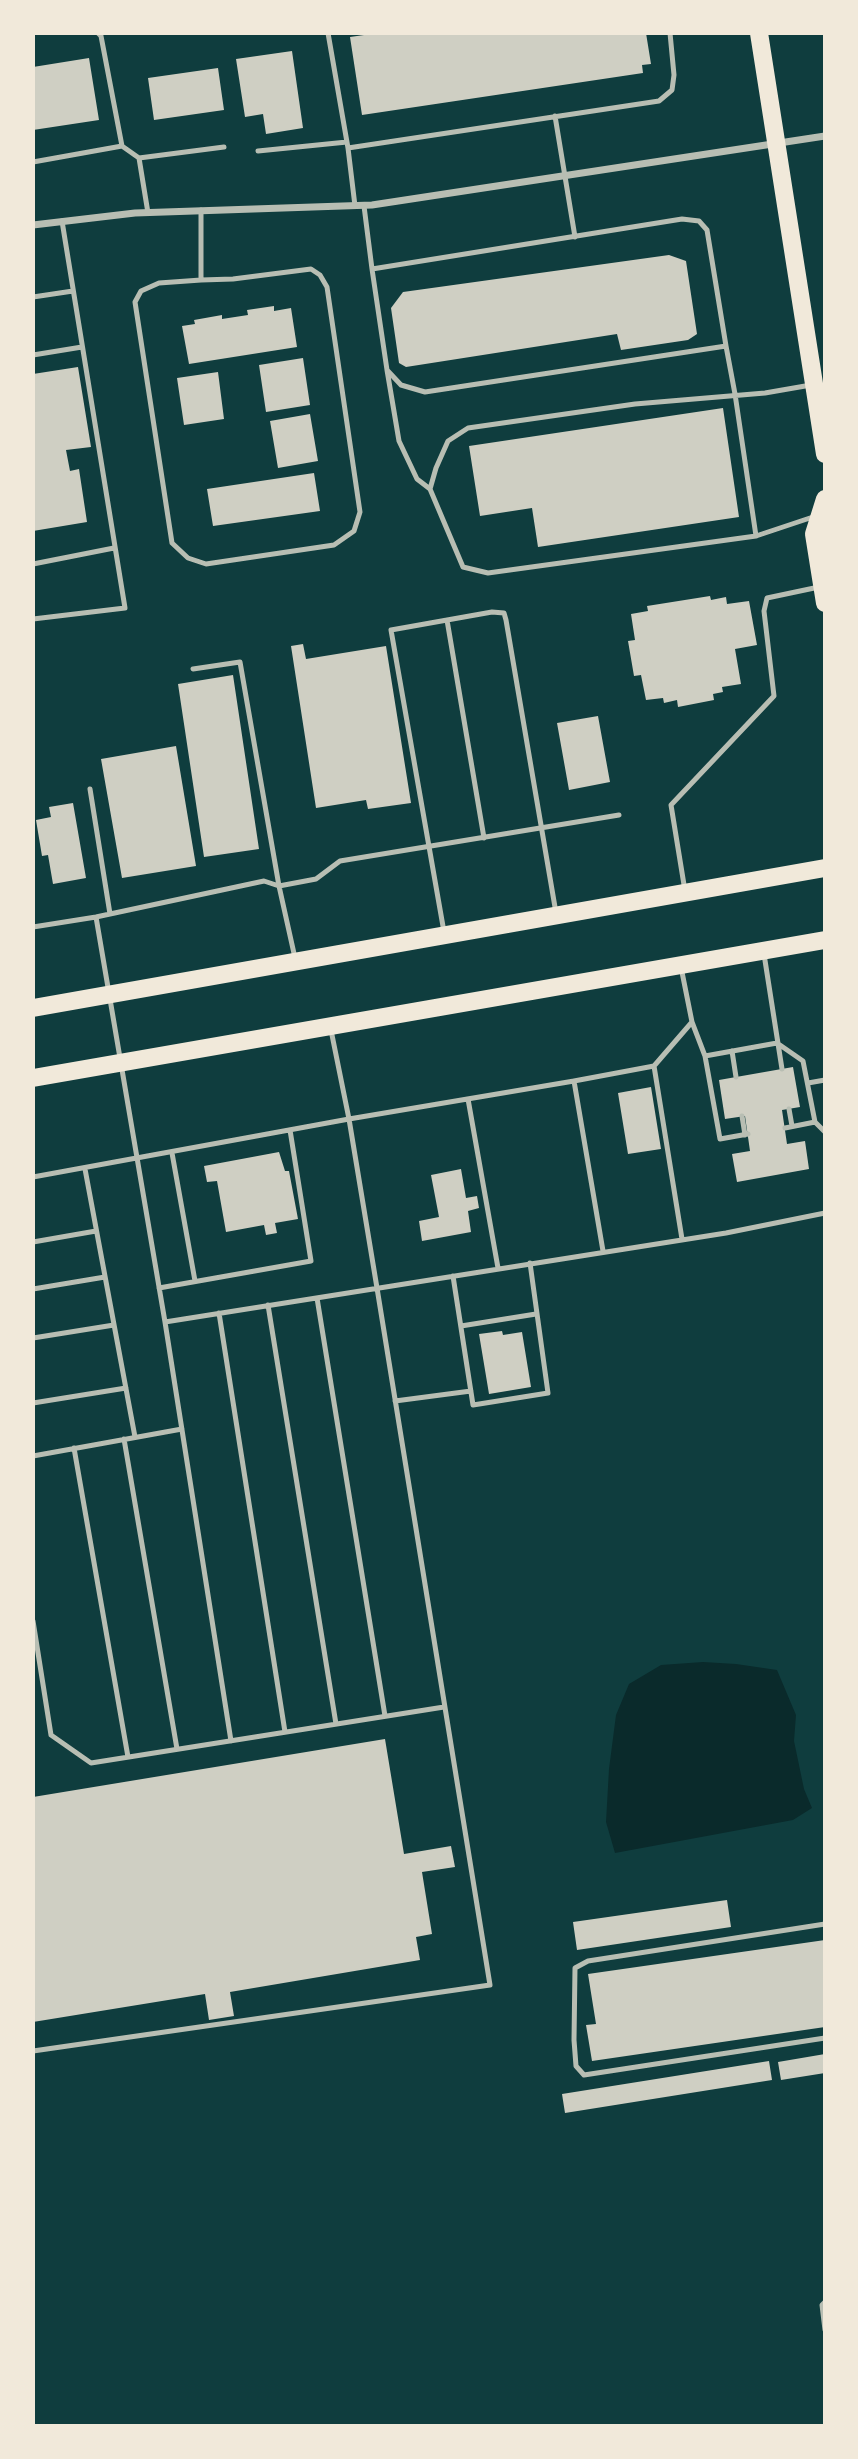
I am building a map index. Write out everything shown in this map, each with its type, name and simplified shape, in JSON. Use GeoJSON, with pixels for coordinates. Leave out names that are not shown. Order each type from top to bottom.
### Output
{"type":"FeatureCollection","features":[{"type":"Feature","properties":{"kind":"main road"},"geometry":{"type":"LineString","coordinates":[[759,33],[825,454]]}},
{"type":"Feature","properties":{"kind":"main road"},"geometry":{"type":"LineString","coordinates":[[822,507],[814,534],[823,594]]}},
{"type":"Feature","properties":{"kind":"main road"},"geometry":{"type":"LineString","coordinates":[[33,1009],[825,868]]}},
{"type":"Feature","properties":{"kind":"main road"},"geometry":{"type":"LineString","coordinates":[[33,1078],[825,940]]}},
{"type":"Feature","properties":{"kind":"street"},"geometry":{"type":"LineString","coordinates":[[33,225],[148,213],[364,206],[825,136]]}},
{"type":"Feature","properties":{"kind":"lane"},"geometry":{"type":"LineString","coordinates":[[98,33],[101,36],[122,146],[139,158],[224,147]]}},
{"type":"Feature","properties":{"kind":"lane"},"geometry":{"type":"LineString","coordinates":[[328,33],[348,145],[355,206]]}},
{"type":"Feature","properties":{"kind":"lane"},"geometry":{"type":"LineString","coordinates":[[258,151],[348,145],[659,101],[672,90],[674,75],[670,33]]}},
{"type":"Feature","properties":{"kind":"lane"},"geometry":{"type":"LineString","coordinates":[[555,116],[575,237]]}},
{"type":"Feature","properties":{"kind":"lane"},"geometry":{"type":"LineString","coordinates":[[33,162],[122,146]]}},
{"type":"Feature","properties":{"kind":"lane"},"geometry":{"type":"LineString","coordinates":[[139,158],[148,213]]}},
{"type":"Feature","properties":{"kind":"lane"},"geometry":{"type":"LineString","coordinates":[[364,206],[399,441],[417,479],[430,489],[463,567],[488,573],[757,536],[822,507]]}},
{"type":"Feature","properties":{"kind":"lane"},"geometry":{"type":"LineString","coordinates":[[201,211],[201,280]]}},
{"type":"Feature","properties":{"kind":"lane"},"geometry":{"type":"LineString","coordinates":[[372,270],[682,219],[699,221],[706,230],[757,536]]}},
{"type":"Feature","properties":{"kind":"lane"},"geometry":{"type":"LineString","coordinates":[[33,619],[125,608],[62,221]]}},
{"type":"Feature","properties":{"kind":"lane"},"geometry":{"type":"LineString","coordinates":[[311,269],[320,275],[327,287],[360,512],[354,531],[334,545],[206,564],[188,558],[172,543],[135,302],[141,291],[159,283],[201,280],[233,279],[311,269]]}},
{"type":"Feature","properties":{"kind":"lane"},"geometry":{"type":"LineString","coordinates":[[33,297],[73,291]]}},
{"type":"Feature","properties":{"kind":"lane"},"geometry":{"type":"LineString","coordinates":[[387,370],[401,385],[425,392],[726,346]]}},
{"type":"Feature","properties":{"kind":"lane"},"geometry":{"type":"LineString","coordinates":[[33,355],[82,347]]}},
{"type":"Feature","properties":{"kind":"lane"},"geometry":{"type":"LineString","coordinates":[[430,489],[448,440],[468,428],[635,404],[765,393],[813,385]]}},
{"type":"Feature","properties":{"kind":"lane"},"geometry":{"type":"LineString","coordinates":[[33,564],[114,548]]}},
{"type":"Feature","properties":{"kind":"lane"},"geometry":{"type":"LineString","coordinates":[[685,893],[671,805],[774,696],[764,611],[767,598],[823,594]]}},
{"type":"Feature","properties":{"kind":"lane"},"geometry":{"type":"LineString","coordinates":[[444,936],[391,630],[492,612],[504,613],[557,916]]}},
{"type":"Feature","properties":{"kind":"lane"},"geometry":{"type":"LineString","coordinates":[[447,620],[484,838]]}},
{"type":"Feature","properties":{"kind":"lane"},"geometry":{"type":"LineString","coordinates":[[193,669],[240,662],[279,886],[296,962]]}},
{"type":"Feature","properties":{"kind":"lane"},"geometry":{"type":"LineString","coordinates":[[90,789],[110,914]]}},
{"type":"Feature","properties":{"kind":"lane"},"geometry":{"type":"LineString","coordinates":[[33,927],[96,917],[264,881],[279,886],[316,879],[340,861],[619,815]]}},
{"type":"Feature","properties":{"kind":"lane"},"geometry":{"type":"LineString","coordinates":[[96,917],[165,1322],[231,1741]]}},
{"type":"Feature","properties":{"kind":"lane"},"geometry":{"type":"LineString","coordinates":[[763,951],[782,1069]]}},
{"type":"Feature","properties":{"kind":"lane"},"geometry":{"type":"LineString","coordinates":[[681,965],[692,1022],[705,1056],[720,1139],[746,1135],[742,1116]]}},
{"type":"Feature","properties":{"kind":"lane"},"geometry":{"type":"LineString","coordinates":[[33,1177],[654,1066],[692,1022]]}},
{"type":"Feature","properties":{"kind":"lane"},"geometry":{"type":"LineString","coordinates":[[33,2052],[489,1985],[349,1119],[330,1027]]}},
{"type":"Feature","properties":{"kind":"lane"},"geometry":{"type":"LineString","coordinates":[[705,1056],[777,1043],[803,1061],[815,1122],[825,1132]]}},
{"type":"Feature","properties":{"kind":"lane"},"geometry":{"type":"LineString","coordinates":[[732,1052],[736,1077]]}},
{"type":"Feature","properties":{"kind":"lane"},"geometry":{"type":"LineString","coordinates":[[654,1066],[682,1239]]}},
{"type":"Feature","properties":{"kind":"lane"},"geometry":{"type":"LineString","coordinates":[[807,1083],[825,1080]]}},
{"type":"Feature","properties":{"kind":"lane"},"geometry":{"type":"LineString","coordinates":[[574,1081],[603,1251]]}},
{"type":"Feature","properties":{"kind":"lane"},"geometry":{"type":"LineString","coordinates":[[468,1099],[498,1268]]}},
{"type":"Feature","properties":{"kind":"lane"},"geometry":{"type":"LineString","coordinates":[[789,1109],[792,1126]]}},
{"type":"Feature","properties":{"kind":"lane"},"geometry":{"type":"LineString","coordinates":[[785,1128],[815,1122]]}},
{"type":"Feature","properties":{"kind":"lane"},"geometry":{"type":"LineString","coordinates":[[159,1288],[311,1261],[290,1130]]}},
{"type":"Feature","properties":{"kind":"lane"},"geometry":{"type":"LineString","coordinates":[[172,1153],[195,1282]]}},
{"type":"Feature","properties":{"kind":"lane"},"geometry":{"type":"LineString","coordinates":[[85,1169],[135,1437]]}},
{"type":"Feature","properties":{"kind":"lane"},"geometry":{"type":"LineString","coordinates":[[165,1322],[726,1233],[825,1213]]}},
{"type":"Feature","properties":{"kind":"lane"},"geometry":{"type":"LineString","coordinates":[[33,1242],[96,1231]]}},
{"type":"Feature","properties":{"kind":"lane"},"geometry":{"type":"LineString","coordinates":[[453,1276],[473,1405],[548,1393],[530,1263]]}},
{"type":"Feature","properties":{"kind":"lane"},"geometry":{"type":"LineString","coordinates":[[33,1289],[105,1277]]}},
{"type":"Feature","properties":{"kind":"lane"},"geometry":{"type":"LineString","coordinates":[[317,1298],[386,1716]]}},
{"type":"Feature","properties":{"kind":"lane"},"geometry":{"type":"LineString","coordinates":[[268,1305],[337,1724]]}},
{"type":"Feature","properties":{"kind":"lane"},"geometry":{"type":"LineString","coordinates":[[219,1313],[285,1732]]}},
{"type":"Feature","properties":{"kind":"lane"},"geometry":{"type":"LineString","coordinates":[[461,1326],[536,1314]]}},
{"type":"Feature","properties":{"kind":"lane"},"geometry":{"type":"LineString","coordinates":[[33,1338],[114,1325]]}},
{"type":"Feature","properties":{"kind":"lane"},"geometry":{"type":"LineString","coordinates":[[33,1403],[126,1388]]}},
{"type":"Feature","properties":{"kind":"lane"},"geometry":{"type":"LineString","coordinates":[[395,1401],[471,1391]]}},
{"type":"Feature","properties":{"kind":"lane"},"geometry":{"type":"LineString","coordinates":[[33,1456],[182,1429]]}},
{"type":"Feature","properties":{"kind":"lane"},"geometry":{"type":"LineString","coordinates":[[124,1440],[177,1749]]}},
{"type":"Feature","properties":{"kind":"lane"},"geometry":{"type":"LineString","coordinates":[[74,1448],[128,1757]]}},
{"type":"Feature","properties":{"kind":"lane"},"geometry":{"type":"LineString","coordinates":[[33,1621],[51,1735],[91,1763],[444,1707]]}},
{"type":"Feature","properties":{"kind":"lane"},"geometry":{"type":"LineString","coordinates":[[825,1924],[588,1961],[575,1968],[574,2039],[576,2066],[584,2075],[825,2038]]}},
{"type":"Feature","properties":{"kind":"lane"},"geometry":{"type":"LineString","coordinates":[[825,2302],[822,2305],[825,2330]]}},
{"type":"Feature","properties":{"kind":"water"},"geometry":{"type":"Polygon","coordinates":[[[703,1662],[777,1670],[796,1715],[794,1741],[804,1789],[812,1808],[793,1820],[615,1853],[606,1822],[609,1769],[616,1715],[629,1684],[661,1665],[703,1662]]]}},
{"type":"Feature","properties":{"kind":"building"},"geometry":{"type":"Polygon","coordinates":[[[378,33],[646,33],[651,64],[642,65],[643,73],[362,115],[350,37],[378,33]]]}},
{"type":"Feature","properties":{"kind":"building"},"geometry":{"type":"Polygon","coordinates":[[[292,51],[303,128],[266,134],[263,114],[245,117],[236,59],[292,51]]]}},
{"type":"Feature","properties":{"kind":"building"},"geometry":{"type":"Polygon","coordinates":[[[89,58],[99,120],[33,130],[33,67],[89,58]]]}},
{"type":"Feature","properties":{"kind":"building"},"geometry":{"type":"Polygon","coordinates":[[[218,68],[224,110],[154,120],[148,78],[218,68]]]}},
{"type":"Feature","properties":{"kind":"building"},"geometry":{"type":"Polygon","coordinates":[[[669,255],[686,261],[697,334],[688,340],[621,350],[617,334],[406,367],[399,363],[391,308],[403,292],[669,255]]]}},
{"type":"Feature","properties":{"kind":"building"},"geometry":{"type":"Polygon","coordinates":[[[274,306],[274,311],[291,308],[297,347],[189,364],[182,326],[195,324],[194,320],[222,315],[222,319],[248,315],[247,310],[274,306]]]}},
{"type":"Feature","properties":{"kind":"building"},"geometry":{"type":"Polygon","coordinates":[[[303,358],[310,405],[266,412],[259,365],[303,358]]]}},
{"type":"Feature","properties":{"kind":"building"},"geometry":{"type":"Polygon","coordinates":[[[78,367],[91,447],[66,450],[70,471],[79,469],[87,522],[33,531],[33,374],[78,367]]]}},
{"type":"Feature","properties":{"kind":"building"},"geometry":{"type":"Polygon","coordinates":[[[218,372],[224,419],[184,425],[177,378],[218,372]]]}},
{"type":"Feature","properties":{"kind":"building"},"geometry":{"type":"Polygon","coordinates":[[[723,408],[739,517],[538,547],[532,508],[480,516],[469,446],[723,408]]]}},
{"type":"Feature","properties":{"kind":"building"},"geometry":{"type":"Polygon","coordinates":[[[310,414],[318,461],[278,468],[270,421],[310,414]]]}},
{"type":"Feature","properties":{"kind":"building"},"geometry":{"type":"Polygon","coordinates":[[[314,473],[320,511],[213,526],[207,489],[314,473]]]}},
{"type":"Feature","properties":{"kind":"building"},"geometry":{"type":"Polygon","coordinates":[[[710,596],[711,600],[726,597],[727,604],[749,601],[757,645],[735,649],[741,684],[722,687],[723,692],[713,694],[714,700],[678,707],[677,700],[664,703],[663,698],[646,700],[641,675],[634,676],[628,641],[635,640],[631,614],[648,611],[647,606],[710,596]]]}},
{"type":"Feature","properties":{"kind":"building"},"geometry":{"type":"Polygon","coordinates":[[[303,644],[306,659],[386,646],[411,803],[368,809],[366,800],[316,808],[291,646],[303,644]]]}},
{"type":"Feature","properties":{"kind":"building"},"geometry":{"type":"Polygon","coordinates":[[[233,675],[259,849],[204,857],[178,684],[233,675]]]}},
{"type":"Feature","properties":{"kind":"building"},"geometry":{"type":"Polygon","coordinates":[[[598,716],[610,782],[569,790],[557,723],[598,716]]]}},
{"type":"Feature","properties":{"kind":"building"},"geometry":{"type":"Polygon","coordinates":[[[176,746],[196,866],[122,878],[101,759],[176,746]]]}},
{"type":"Feature","properties":{"kind":"building"},"geometry":{"type":"Polygon","coordinates":[[[73,803],[86,878],[53,884],[48,855],[42,856],[36,820],[51,817],[49,807],[73,803]]]}},
{"type":"Feature","properties":{"kind":"building"},"geometry":{"type":"Polygon","coordinates":[[[793,1067],[800,1107],[782,1110],[787,1144],[805,1141],[809,1169],[737,1182],[732,1154],[750,1151],[745,1116],[725,1119],[719,1080],[793,1067]]]}},
{"type":"Feature","properties":{"kind":"building"},"geometry":{"type":"Polygon","coordinates":[[[651,1087],[661,1149],[628,1154],[618,1093],[651,1087]]]}},
{"type":"Feature","properties":{"kind":"building"},"geometry":{"type":"Polygon","coordinates":[[[279,1152],[285,1171],[289,1171],[298,1219],[275,1223],[277,1233],[266,1235],[264,1225],[226,1232],[217,1181],[207,1182],[204,1166],[279,1152]]]}},
{"type":"Feature","properties":{"kind":"building"},"geometry":{"type":"Polygon","coordinates":[[[461,1169],[466,1198],[477,1196],[479,1208],[468,1211],[471,1232],[422,1241],[419,1221],[439,1217],[431,1175],[461,1169]]]}},
{"type":"Feature","properties":{"kind":"building"},"geometry":{"type":"Polygon","coordinates":[[[502,1331],[503,1335],[522,1332],[531,1387],[489,1394],[479,1334],[502,1331]]]}},
{"type":"Feature","properties":{"kind":"building"},"geometry":{"type":"Polygon","coordinates":[[[385,1739],[404,1854],[451,1846],[455,1867],[422,1872],[432,1934],[416,1937],[420,1960],[230,1992],[234,2016],[209,2020],[205,1994],[33,2022],[33,1797],[385,1739]]]}},
{"type":"Feature","properties":{"kind":"building"},"geometry":{"type":"Polygon","coordinates":[[[727,1900],[731,1927],[577,1950],[573,1922],[727,1900]]]}},
{"type":"Feature","properties":{"kind":"building"},"geometry":{"type":"Polygon","coordinates":[[[825,1940],[825,2027],[592,2061],[586,2025],[596,2024],[588,1974],[825,1940]]]}},
{"type":"Feature","properties":{"kind":"building"},"geometry":{"type":"Polygon","coordinates":[[[825,2054],[825,2073],[781,2080],[778,2062],[825,2054]]]}},
{"type":"Feature","properties":{"kind":"building"},"geometry":{"type":"Polygon","coordinates":[[[769,2061],[772,2080],[565,2113],[562,2094],[769,2061]]]}}]}
